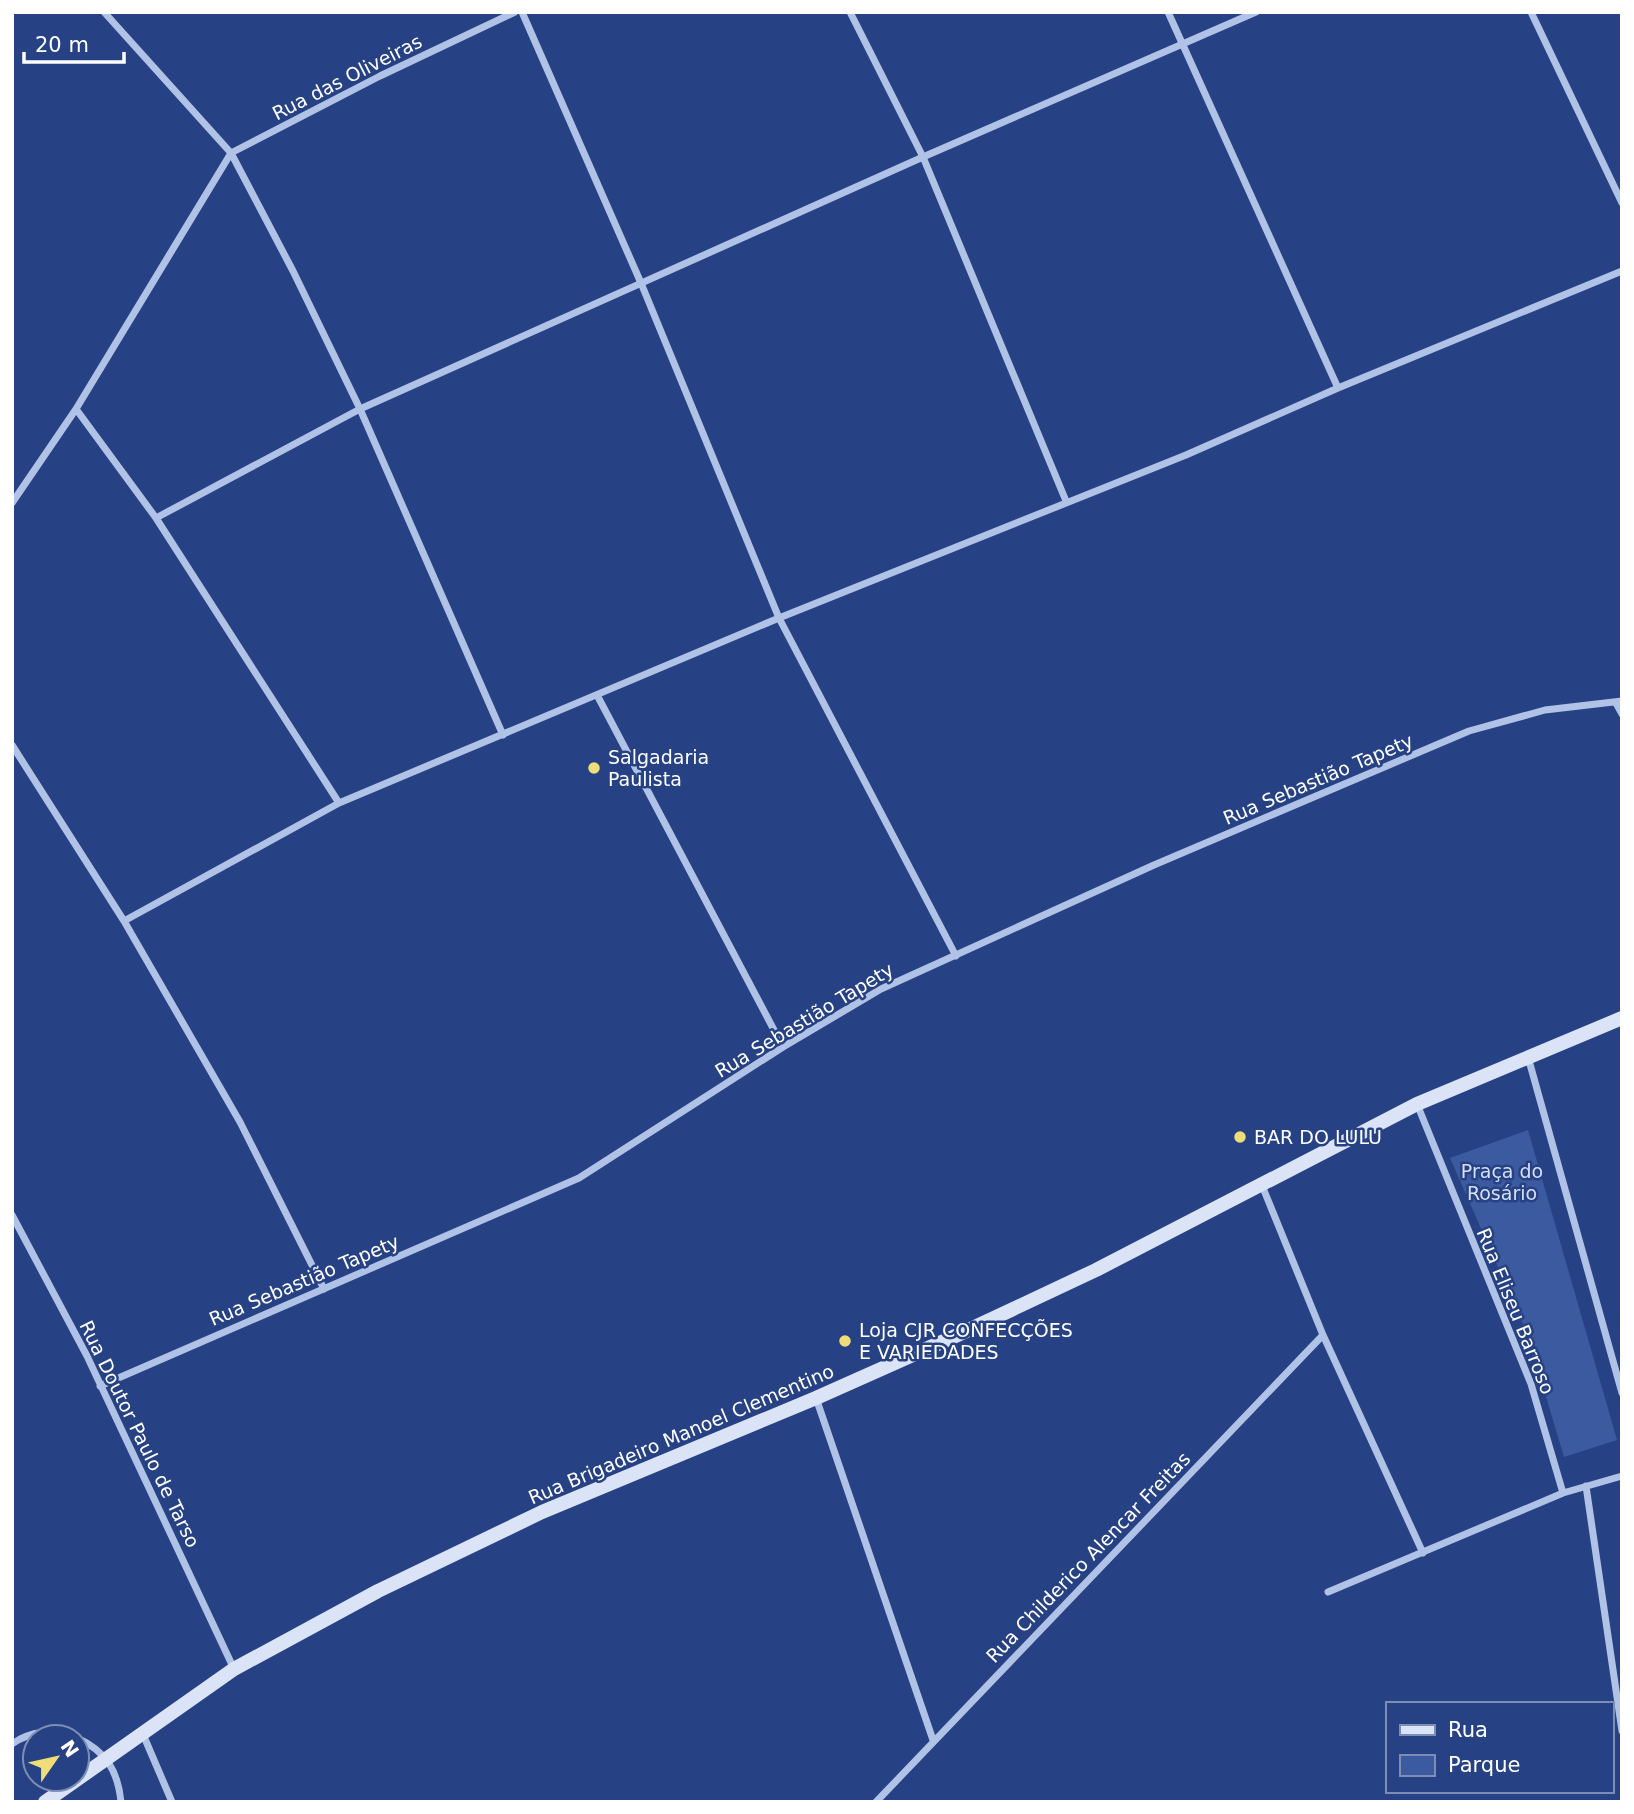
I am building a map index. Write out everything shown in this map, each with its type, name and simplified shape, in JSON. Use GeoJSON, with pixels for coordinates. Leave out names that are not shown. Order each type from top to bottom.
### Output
{"type":"FeatureCollection","features":[{"type":"Feature","properties":{"kind":"main road","name":"Rua Brigadeiro Manoel Clementino"},"geometry":{"type":"LineString","coordinates":[[45,1802],[234,1668],[379,1591],[542,1513],[817,1398],[1096,1270],[1261,1182],[1416,1104],[1622,1018]]}},
{"type":"Feature","properties":{"kind":"street"},"geometry":{"type":"LineString","coordinates":[[104,12],[231,153],[293,271],[360,409],[503,735]]}},
{"type":"Feature","properties":{"kind":"street","name":"Rua das Oliveiras"},"geometry":{"type":"LineString","coordinates":[[231,153],[380,76],[515,12]]}},
{"type":"Feature","properties":{"kind":"street"},"geometry":{"type":"LineString","coordinates":[[522,12],[642,283],[779,618],[956,956]]}},
{"type":"Feature","properties":{"kind":"street"},"geometry":{"type":"LineString","coordinates":[[850,12],[923,157],[1066,501]]}},
{"type":"Feature","properties":{"kind":"street"},"geometry":{"type":"LineString","coordinates":[[1168,12],[1338,388]]}},
{"type":"Feature","properties":{"kind":"street"},"geometry":{"type":"LineString","coordinates":[[156,518],[360,409],[923,157],[1256,12]]}},
{"type":"Feature","properties":{"kind":"street"},"geometry":{"type":"LineString","coordinates":[[1531,12],[1622,202]]}},
{"type":"Feature","properties":{"kind":"street"},"geometry":{"type":"LineString","coordinates":[[12,503],[76,409],[231,153]]}},
{"type":"Feature","properties":{"kind":"street"},"geometry":{"type":"LineString","coordinates":[[124,921],[339,803],[779,618],[1186,455],[1338,388],[1622,271]]}},
{"type":"Feature","properties":{"kind":"street"},"geometry":{"type":"LineString","coordinates":[[76,409],[156,518],[339,803]]}},
{"type":"Feature","properties":{"kind":"street"},"geometry":{"type":"LineString","coordinates":[[597,695],[783,1047]]}},
{"type":"Feature","properties":{"kind":"street"},"geometry":{"type":"LineString","coordinates":[[1619,702],[1622,714]]}},
{"type":"Feature","properties":{"kind":"street","name":"Rua Sebastião Tapety"},"geometry":{"type":"LineString","coordinates":[[100,1385],[579,1178],[783,1047],[881,989],[1154,865],[1469,731],[1545,710],[1619,702]]}},
{"type":"Feature","properties":{"kind":"street"},"geometry":{"type":"LineString","coordinates":[[12,745],[124,921],[240,1122],[324,1289]]}},
{"type":"Feature","properties":{"kind":"street"},"geometry":{"type":"LineString","coordinates":[[1528,1056],[1622,1394]]}},
{"type":"Feature","properties":{"kind":"street","name":"Rua Eliseu Barroso"},"geometry":{"type":"LineString","coordinates":[[1416,1104],[1531,1384],[1563,1493]]}},
{"type":"Feature","properties":{"kind":"street"},"geometry":{"type":"LineString","coordinates":[[1261,1182],[1323,1335],[1423,1553]]}},
{"type":"Feature","properties":{"kind":"street","name":"Rua Doutor Paulo de Tarso"},"geometry":{"type":"LineString","coordinates":[[12,1215],[100,1385],[234,1668]]}},
{"type":"Feature","properties":{"kind":"street","name":"Rua Childerico Alencar Freitas"},"geometry":{"type":"LineString","coordinates":[[876,1802],[1323,1335]]}},
{"type":"Feature","properties":{"kind":"street"},"geometry":{"type":"LineString","coordinates":[[817,1398],[933,1740]]}},
{"type":"Feature","properties":{"kind":"street"},"geometry":{"type":"LineString","coordinates":[[1328,1592],[1563,1493],[1622,1476]]}},
{"type":"Feature","properties":{"kind":"street"},"geometry":{"type":"LineString","coordinates":[[1586,1486],[1622,1731]]}},
{"type":"Feature","properties":{"kind":"street"},"geometry":{"type":"LineString","coordinates":[[142,1732],[172,1802]]}},
{"type":"Feature","properties":{"kind":"street"},"geometry":{"type":"LineString","coordinates":[[91,1747],[107,1758],[119,1780],[121,1802]]}},
{"type":"Feature","properties":{"kind":"green space","name":"Praça do Rosário"},"geometry":{"type":"Polygon","coordinates":[[[1528,1130],[1617,1440],[1564,1457],[1527,1333],[1450,1158],[1528,1130]]]}},
{"type":"Feature","properties":{"kind":"place","name":"Salgadaria Paulista"},"geometry":{"type":"Point","coordinates":[594,768]}},
{"type":"Feature","properties":{"kind":"place","name":"BAR DO LULU"},"geometry":{"type":"Point","coordinates":[1240,1137]}},
{"type":"Feature","properties":{"kind":"place","name":"Loja CJR CONFECÇÕES E VARIEDADES"},"geometry":{"type":"Point","coordinates":[845,1341]}}]}
